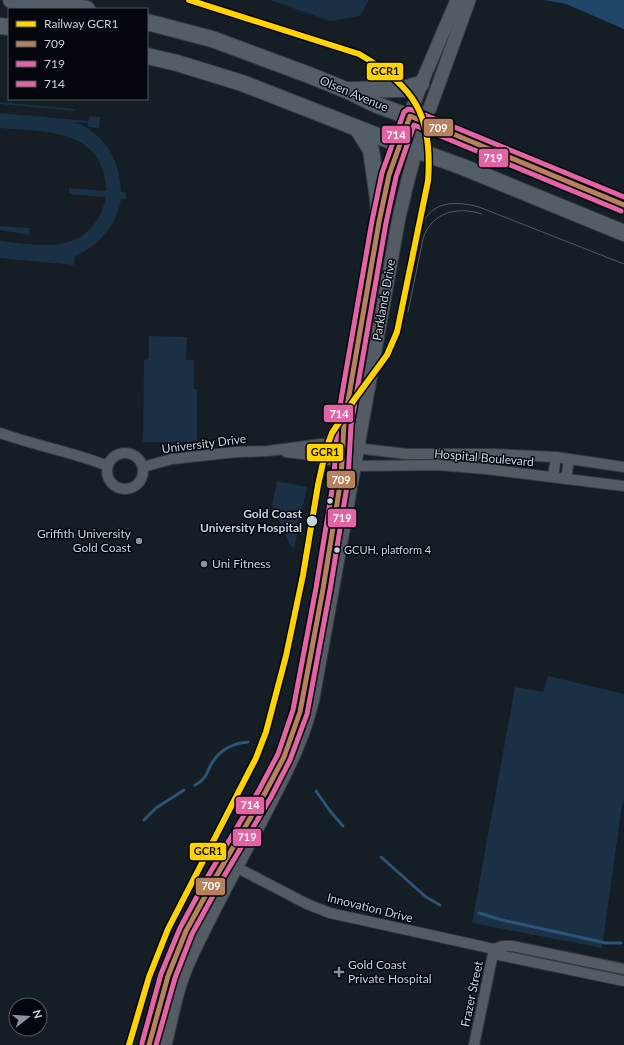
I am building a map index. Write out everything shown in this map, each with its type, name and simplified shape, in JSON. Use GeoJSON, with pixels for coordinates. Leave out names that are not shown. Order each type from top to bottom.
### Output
{"type":"FeatureCollection","features":[{"type":"Feature","properties":{"kind":"main road"},"geometry":{"type":"LineString","coordinates":[[11,0],[62,4],[82,8]]}},
{"type":"Feature","properties":{"kind":"main road","name":"Olsen Avenue"},"geometry":{"type":"LineString","coordinates":[[148,22],[212,40],[346,90],[377,105],[417,119],[624,205]]}},
{"type":"Feature","properties":{"kind":"main road"},"geometry":{"type":"LineString","coordinates":[[148,56],[177,63],[242,83],[400,145],[469,170],[624,233]]}},
{"type":"Feature","properties":{"kind":"main road"},"geometry":{"type":"LineString","coordinates":[[346,90],[403,88],[421,84]]}},
{"type":"Feature","properties":{"kind":"main road"},"geometry":{"type":"LineString","coordinates":[[357,128],[371,150],[378,198],[379,222]]}},
{"type":"Feature","properties":{"kind":"street"},"geometry":{"type":"LineString","coordinates":[[417,119],[421,84],[457,0]]}},
{"type":"Feature","properties":{"kind":"street"},"geometry":{"type":"LineString","coordinates":[[417,119],[469,0]]}},
{"type":"Feature","properties":{"kind":"street","name":"Parklands Drive"},"geometry":{"type":"LineString","coordinates":[[150,1045],[168,976],[186,931],[284,757],[300,712],[323,589],[341,479],[344,424],[379,222],[389,175],[400,145],[417,119]]}},
{"type":"Feature","properties":{"kind":"street","name":"Parklands Drive"},"geometry":{"type":"LineString","coordinates":[[165,1045],[177,996],[189,962],[211,915],[288,769],[308,720],[399,217],[407,182],[417,150],[417,119]]}},
{"type":"Feature","properties":{"kind":"street"},"geometry":{"type":"LineString","coordinates":[[0,433],[23,441],[73,454],[108,466]]}},
{"type":"Feature","properties":{"kind":"street","name":"University Drive"},"geometry":{"type":"LineString","coordinates":[[143,467],[172,459],[236,452],[268,451],[322,444],[342,447]]}},
{"type":"Feature","properties":{"kind":"street","name":"Hospital Boulevard"},"geometry":{"type":"LineString","coordinates":[[342,447],[408,454],[493,454],[556,457],[624,467]]}},
{"type":"Feature","properties":{"kind":"street","name":"University Drive"},"geometry":{"type":"LineString","coordinates":[[268,451],[303,454],[342,463]]}},
{"type":"Feature","properties":{"kind":"street"},"geometry":{"type":"LineString","coordinates":[[126,453],[132,454],[137,457],[143,467],[143,473],[138,483],[134,487],[122,488],[112,483],[108,472],[108,466],[115,456],[126,453]]}},
{"type":"Feature","properties":{"kind":"street"},"geometry":{"type":"LineString","coordinates":[[553,477],[556,457]]}},
{"type":"Feature","properties":{"kind":"street"},"geometry":{"type":"LineString","coordinates":[[566,479],[569,459]]}},
{"type":"Feature","properties":{"kind":"street","name":"Hospital Boulevard"},"geometry":{"type":"LineString","coordinates":[[342,463],[355,466],[438,466],[486,469],[624,486]]}},
{"type":"Feature","properties":{"kind":"street","name":"Innovation Drive"},"geometry":{"type":"LineString","coordinates":[[225,861],[307,904],[330,914],[494,949],[503,946],[512,946],[624,969]]}},
{"type":"Feature","properties":{"kind":"street","name":"Innovation Drive"},"geometry":{"type":"LineString","coordinates":[[494,949],[499,954],[624,981]]}},
{"type":"Feature","properties":{"kind":"street","name":"Frazer Street"},"geometry":{"type":"LineString","coordinates":[[474,1045],[494,949]]}},
{"type":"Feature","properties":{"kind":"shaded area"},"geometry":{"type":"Polygon","coordinates":[[[270,0],[369,0],[360,16],[330,21],[270,0]]]}},
{"type":"Feature","properties":{"kind":"shaded area"},"geometry":{"type":"Polygon","coordinates":[[[544,0],[624,0],[624,29],[566,4],[544,0]]]}},
{"type":"Feature","properties":{"kind":"shaded area"},"geometry":{"type":"Polygon","coordinates":[[[0,102],[75,109],[75,111],[0,104],[0,102]]]}},
{"type":"Feature","properties":{"kind":"shaded area"},"geometry":{"type":"Polygon","coordinates":[[[0,113],[88,121],[89,116],[100,117],[99,128],[88,127],[88,123],[74,122],[94,133],[109,149],[118,169],[121,192],[126,193],[126,199],[121,199],[116,217],[106,234],[92,247],[75,256],[74,265],[0,258],[0,241],[52,245],[76,239],[86,233],[99,217],[106,197],[69,194],[69,188],[106,191],[103,170],[95,155],[84,144],[70,137],[53,133],[0,128],[0,113]]]}},
{"type":"Feature","properties":{"kind":"shaded area"},"geometry":{"type":"Polygon","coordinates":[[[0,226],[30,228],[29,235],[0,230],[0,226]]]}},
{"type":"Feature","properties":{"kind":"shaded area"},"geometry":{"type":"Polygon","coordinates":[[[149,336],[187,337],[186,360],[194,360],[194,389],[197,389],[197,442],[143,442],[144,360],[149,359],[149,336]]]}},
{"type":"Feature","properties":{"kind":"shaded area"},"geometry":{"type":"Polygon","coordinates":[[[277,481],[307,487],[294,548],[291,547],[272,505],[277,481]]]}},
{"type":"Feature","properties":{"kind":"shaded area"},"geometry":{"type":"Polygon","coordinates":[[[548,676],[624,694],[624,801],[622,805],[602,948],[472,923],[515,687],[543,692],[548,676]]]}},
{"type":"Feature","properties":{"kind":"waterway"},"geometry":{"type":"LineString","coordinates":[[195,785],[203,780],[217,756],[234,745],[248,742]]}},
{"type":"Feature","properties":{"kind":"waterway"},"geometry":{"type":"LineString","coordinates":[[144,820],[156,808],[184,790]]}},
{"type":"Feature","properties":{"kind":"waterway"},"geometry":{"type":"LineString","coordinates":[[316,791],[343,826]]}},
{"type":"Feature","properties":{"kind":"waterway"},"geometry":{"type":"LineString","coordinates":[[381,857],[426,897],[440,905]]}},
{"type":"Feature","properties":{"kind":"waterway"},"geometry":{"type":"LineString","coordinates":[[479,913],[502,920],[606,943],[621,943]]}},
{"type":"Feature","properties":{"kind":"tram line"},"geometry":{"type":"LineString","coordinates":[[402,310],[419,230],[426,217],[432,211],[446,204],[462,204],[479,207],[624,264]]}},
{"type":"Feature","properties":{"kind":"tram line"},"geometry":{"type":"LineString","coordinates":[[408,312],[423,239],[432,223],[446,213],[455,211],[482,214]]}},
{"type":"Feature","properties":{"kind":"rail line","name":"GCR1"},"geometry":{"type":"LineString","coordinates":[[129,1045],[149,977],[168,929],[256,758],[266,732],[286,656],[303,575],[318,485],[326,449],[332,433],[387,355],[397,332],[428,181],[429,158],[427,138],[423,121],[416,105],[407,91],[394,78],[359,54],[189,0]]}},
{"type":"Feature","properties":{"kind":"transit line","name":"714"},"geometry":{"type":"LineString","coordinates":[[142,1043],[161,974],[180,928],[278,754],[293,710],[316,588],[334,478],[337,423],[372,221],[382,173],[404,112],[408,109],[413,110],[624,197]]}},
{"type":"Feature","properties":{"kind":"transit line","name":"709"},"geometry":{"type":"LineString","coordinates":[[149,1045],[168,976],[186,931],[284,757],[300,712],[323,589],[341,479],[344,424],[379,222],[389,175],[410,116],[624,205]]}},
{"type":"Feature","properties":{"kind":"transit line","name":"719"},"geometry":{"type":"LineString","coordinates":[[156,1045],[175,978],[192,934],[220,883],[271,797],[290,760],[307,714],[330,590],[348,480],[351,425],[386,223],[396,177],[414,125],[621,211]]}},
{"type":"Feature","properties":{"kind":"place","name":"Gold Coast University Hospital"},"geometry":{"type":"Point","coordinates":[312,521]}},
{"type":"Feature","properties":{"kind":"place","name":"Griffith University Gold Coast"},"geometry":{"type":"Point","coordinates":[139,541]}},
{"type":"Feature","properties":{"kind":"place","name":"GCUH, platform 4"},"geometry":{"type":"Point","coordinates":[337,550]}},
{"type":"Feature","properties":{"kind":"place","name":"Uni Fitness"},"geometry":{"type":"Point","coordinates":[204,564]}},
{"type":"Feature","properties":{"kind":"place","name":"Gold Coast Private Hospital"},"geometry":{"type":"Point","coordinates":[339,972]}}]}
